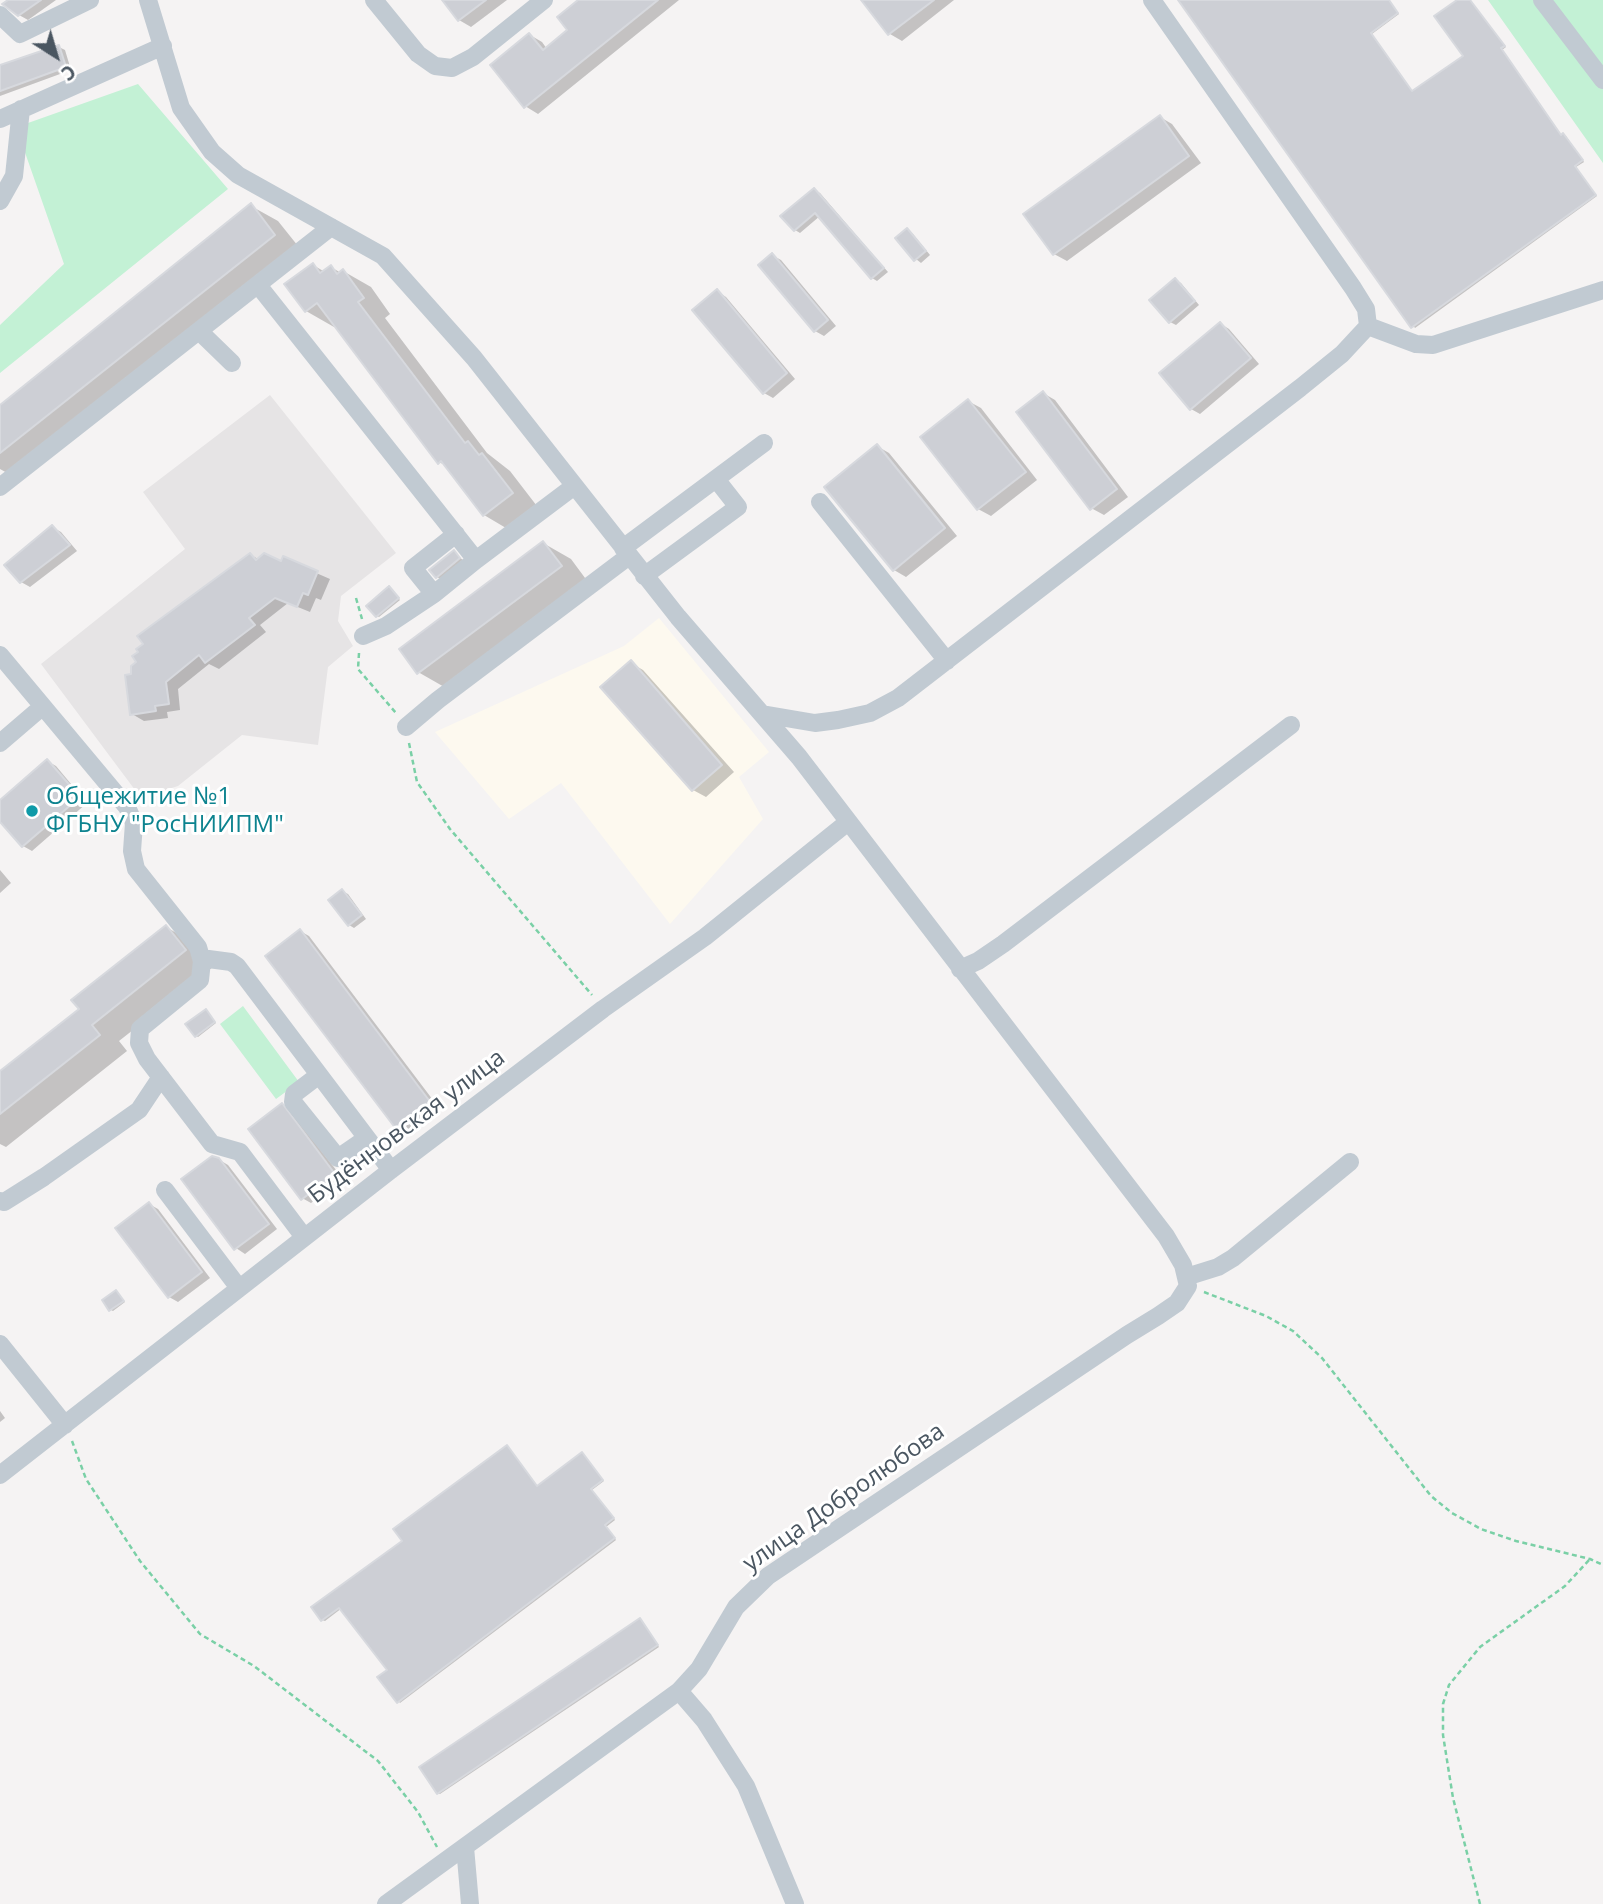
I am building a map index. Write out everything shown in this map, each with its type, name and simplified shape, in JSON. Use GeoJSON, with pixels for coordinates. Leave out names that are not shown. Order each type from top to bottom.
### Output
{"type":"FeatureCollection","features":[{"type":"Feature","properties":{"kind":"street"},"geometry":{"type":"LineString","coordinates":[[0,15],[20,34],[90,0]]}},
{"type":"Feature","properties":{"kind":"street"},"geometry":{"type":"LineString","coordinates":[[148,0],[181,108],[212,152],[238,175],[383,256],[474,358],[644,576],[799,757],[1166,1236],[1184,1265],[1187,1281],[1233,1258],[1350,1161]]}},
{"type":"Feature","properties":{"kind":"street"},"geometry":{"type":"LineString","coordinates":[[373,0],[418,54],[435,66],[452,68],[473,57],[544,0]]}},
{"type":"Feature","properties":{"kind":"street"},"geometry":{"type":"LineString","coordinates":[[1153,0],[1353,288],[1366,310],[1368,326]]}},
{"type":"Feature","properties":{"kind":"street"},"geometry":{"type":"LineString","coordinates":[[1542,0],[1603,80]]}},
{"type":"Feature","properties":{"kind":"street"},"geometry":{"type":"LineString","coordinates":[[0,119],[163,46]]}},
{"type":"Feature","properties":{"kind":"street"},"geometry":{"type":"LineString","coordinates":[[0,201],[14,176],[21,109]]}},
{"type":"Feature","properties":{"kind":"street"},"geometry":{"type":"LineString","coordinates":[[0,486],[331,227]]}},
{"type":"Feature","properties":{"kind":"street"},"geometry":{"type":"LineString","coordinates":[[258,285],[476,559]]}},
{"type":"Feature","properties":{"kind":"street"},"geometry":{"type":"LineString","coordinates":[[1368,326],[1416,344],[1433,345],[1603,290]]}},
{"type":"Feature","properties":{"kind":"street"},"geometry":{"type":"LineString","coordinates":[[762,714],[814,723],[870,713],[898,698],[1300,388],[1342,354],[1368,326]]}},
{"type":"Feature","properties":{"kind":"street"},"geometry":{"type":"LineString","coordinates":[[200,331],[232,363]]}},
{"type":"Feature","properties":{"kind":"street"},"geometry":{"type":"LineString","coordinates":[[406,727],[764,443]]}},
{"type":"Feature","properties":{"kind":"street"},"geometry":{"type":"LineString","coordinates":[[644,576],[738,507],[716,479]]}},
{"type":"Feature","properties":{"kind":"street"},"geometry":{"type":"LineString","coordinates":[[363,636],[386,626],[434,594],[476,559],[573,487]]}},
{"type":"Feature","properties":{"kind":"street"},"geometry":{"type":"LineString","coordinates":[[820,502],[947,661]]}},
{"type":"Feature","properties":{"kind":"street"},"geometry":{"type":"LineString","coordinates":[[434,594],[413,568],[456,534]]}},
{"type":"Feature","properties":{"kind":"street"},"geometry":{"type":"LineString","coordinates":[[0,655],[127,807],[134,824],[132,851],[136,869],[198,947],[201,958],[200,980],[140,1029],[139,1043],[147,1059],[212,1144],[240,1152],[304,1237]]}},
{"type":"Feature","properties":{"kind":"street"},"geometry":{"type":"LineString","coordinates":[[0,743],[43,707]]}},
{"type":"Feature","properties":{"kind":"street"},"geometry":{"type":"LineString","coordinates":[[960,969],[978,961],[1003,944],[1291,725]]}},
{"type":"Feature","properties":{"kind":"street","name":"Будённовская улица"},"geometry":{"type":"LineString","coordinates":[[0,1475],[391,1170],[603,1009],[705,937],[848,822]]}},
{"type":"Feature","properties":{"kind":"street"},"geometry":{"type":"LineString","coordinates":[[201,958],[234,964],[391,1170]]}},
{"type":"Feature","properties":{"kind":"street"},"geometry":{"type":"LineString","coordinates":[[319,1075],[294,1094],[293,1102],[338,1158],[367,1138]]}},
{"type":"Feature","properties":{"kind":"street"},"geometry":{"type":"LineString","coordinates":[[0,1201],[4,1202],[44,1177],[139,1110],[160,1077]]}},
{"type":"Feature","properties":{"kind":"street"},"geometry":{"type":"LineString","coordinates":[[165,1190],[239,1288]]}},
{"type":"Feature","properties":{"kind":"street","name":"улица Добролюбова"},"geometry":{"type":"LineString","coordinates":[[386,1904],[679,1691],[699,1669],[736,1607],[768,1576],[1177,1303],[1187,1281]]}},
{"type":"Feature","properties":{"kind":"street"},"geometry":{"type":"LineString","coordinates":[[0,1344],[65,1425]]}},
{"type":"Feature","properties":{"kind":"street"},"geometry":{"type":"LineString","coordinates":[[679,1691],[704,1720],[746,1786],[795,1904]]}},
{"type":"Feature","properties":{"kind":"street"},"geometry":{"type":"LineString","coordinates":[[465,1847],[470,1904]]}},
{"type":"Feature","properties":{"kind":"path"},"geometry":{"type":"LineString","coordinates":[[363,636],[358,669],[406,727],[417,782],[443,820],[603,1009]]}},
{"type":"Feature","properties":{"kind":"path"},"geometry":{"type":"LineString","coordinates":[[1187,1281],[1293,1331],[1322,1358],[1431,1496],[1452,1513],[1481,1529],[1603,1565]]}},
{"type":"Feature","properties":{"kind":"path"},"geometry":{"type":"LineString","coordinates":[[65,1425],[86,1479],[140,1562],[200,1634],[254,1666],[378,1761],[418,1812],[445,1861]]}},
{"type":"Feature","properties":{"kind":"path"},"geometry":{"type":"LineString","coordinates":[[1480,1904],[1453,1798],[1443,1735],[1443,1704],[1449,1685],[1480,1647],[1565,1586],[1590,1559]]}},
{"type":"Feature","properties":{"kind":"shaded area"},"geometry":{"type":"Polygon","coordinates":[[[270,395],[396,553],[341,596],[338,621],[353,646],[328,667],[318,745],[242,735],[178,786],[141,798],[41,664],[185,549],[143,492],[270,395]]]}},
{"type":"Feature","properties":{"kind":"shaded area"},"geometry":{"type":"Polygon","coordinates":[[[659,618],[769,752],[739,777],[763,819],[670,924],[561,783],[509,819],[435,732],[624,646],[659,618]]]}},
{"type":"Feature","properties":{"kind":"green space"},"geometry":{"type":"Polygon","coordinates":[[[1488,0],[1603,0],[1603,163],[1488,0]]]}},
{"type":"Feature","properties":{"kind":"green space"},"geometry":{"type":"Polygon","coordinates":[[[138,84],[228,189],[0,373],[0,325],[64,264],[21,141],[28,123],[138,84]]]}},
{"type":"Feature","properties":{"kind":"green space"},"geometry":{"type":"Polygon","coordinates":[[[243,1006],[299,1082],[276,1099],[220,1024],[243,1006]]]}},
{"type":"Feature","properties":{"kind":"building"},"geometry":{"type":"Polygon","coordinates":[[[8,0],[41,0],[18,16],[2,4],[8,0]]]}},
{"type":"Feature","properties":{"kind":"building"},"geometry":{"type":"Polygon","coordinates":[[[442,0],[486,0],[458,21],[442,0]]]}},
{"type":"Feature","properties":{"kind":"building"},"geometry":{"type":"Polygon","coordinates":[[[578,0],[658,0],[524,108],[490,65],[529,33],[543,50],[567,30],[557,17],[578,0]]]}},
{"type":"Feature","properties":{"kind":"building"},"geometry":{"type":"Polygon","coordinates":[[[861,0],[934,0],[888,35],[861,0]]]}},
{"type":"Feature","properties":{"kind":"building"},"geometry":{"type":"Polygon","coordinates":[[[1178,0],[1389,0],[1398,13],[1371,33],[1412,91],[1463,56],[1434,16],[1457,0],[1470,0],[1505,46],[1501,48],[1561,135],[1563,133],[1583,160],[1575,166],[1596,195],[1411,328],[1178,0]]]}},
{"type":"Feature","properties":{"kind":"building"},"geometry":{"type":"Polygon","coordinates":[[[59,45],[66,67],[0,91],[0,65],[59,45]]]}},
{"type":"Feature","properties":{"kind":"building"},"geometry":{"type":"Polygon","coordinates":[[[1160,115],[1189,156],[1053,255],[1023,214],[1160,115]]]}},
{"type":"Feature","properties":{"kind":"building"},"geometry":{"type":"Polygon","coordinates":[[[814,188],[884,268],[871,279],[815,213],[794,231],[780,216],[814,188]]]}},
{"type":"Feature","properties":{"kind":"building"},"geometry":{"type":"Polygon","coordinates":[[[251,203],[275,235],[0,453],[0,405],[251,203]]]}},
{"type":"Feature","properties":{"kind":"building"},"geometry":{"type":"Polygon","coordinates":[[[907,228],[926,251],[914,261],[895,238],[907,228]]]}},
{"type":"Feature","properties":{"kind":"building"},"geometry":{"type":"Polygon","coordinates":[[[772,253],[828,320],[814,332],[758,265],[772,253]]]}},
{"type":"Feature","properties":{"kind":"building"},"geometry":{"type":"Polygon","coordinates":[[[313,263],[320,273],[331,265],[337,274],[343,269],[364,298],[358,302],[465,443],[468,441],[479,455],[482,453],[513,493],[483,516],[441,461],[438,464],[317,303],[305,312],[284,284],[313,263]]]}},
{"type":"Feature","properties":{"kind":"building"},"geometry":{"type":"Polygon","coordinates":[[[1175,278],[1195,301],[1169,323],[1149,300],[1175,278]]]}},
{"type":"Feature","properties":{"kind":"building"},"geometry":{"type":"Polygon","coordinates":[[[717,289],[787,373],[763,394],[692,310],[717,289]]]}},
{"type":"Feature","properties":{"kind":"building"},"geometry":{"type":"Polygon","coordinates":[[[1220,322],[1251,358],[1190,410],[1159,373],[1220,322]]]}},
{"type":"Feature","properties":{"kind":"building"},"geometry":{"type":"Polygon","coordinates":[[[1043,391],[1117,489],[1090,510],[1016,412],[1043,391]]]}},
{"type":"Feature","properties":{"kind":"building"},"geometry":{"type":"Polygon","coordinates":[[[968,399],[1026,472],[977,510],[920,437],[968,399]]]}},
{"type":"Feature","properties":{"kind":"building"},"geometry":{"type":"Polygon","coordinates":[[[877,444],[945,528],[893,571],[824,487],[877,444]]]}},
{"type":"Feature","properties":{"kind":"building"},"geometry":{"type":"Polygon","coordinates":[[[52,525],[70,545],[20,583],[4,565],[52,525]]]}},
{"type":"Feature","properties":{"kind":"building"},"geometry":{"type":"Polygon","coordinates":[[[543,541],[562,566],[417,674],[399,649],[543,541]]]}},
{"type":"Feature","properties":{"kind":"building"},"geometry":{"type":"Polygon","coordinates":[[[454,550],[460,558],[436,578],[429,570],[454,550]]]}},
{"type":"Feature","properties":{"kind":"building"},"geometry":{"type":"Polygon","coordinates":[[[250,553],[256,560],[264,553],[281,561],[283,556],[318,571],[308,595],[303,593],[297,607],[275,598],[249,618],[255,625],[205,663],[199,655],[166,682],[169,704],[155,706],[156,711],[130,715],[125,675],[131,674],[131,666],[136,662],[132,656],[143,644],[137,636],[250,553]]]}},
{"type":"Feature","properties":{"kind":"building"},"geometry":{"type":"Polygon","coordinates":[[[389,586],[399,598],[376,617],[366,606],[389,586]]]}},
{"type":"Feature","properties":{"kind":"building"},"geometry":{"type":"Polygon","coordinates":[[[631,660],[722,765],[692,791],[600,687],[631,660]]]}},
{"type":"Feature","properties":{"kind":"building","name":"Общежитие №1 ФГБНУ \"РосНИИПМ\""},"geometry":{"type":"Polygon","coordinates":[[[47,759],[80,797],[22,847],[0,822],[0,800],[47,759]]]}},
{"type":"Feature","properties":{"kind":"building"},"geometry":{"type":"Polygon","coordinates":[[[342,889],[362,915],[348,926],[328,900],[342,889]]]}},
{"type":"Feature","properties":{"kind":"building"},"geometry":{"type":"Polygon","coordinates":[[[166,925],[186,950],[92,1025],[100,1035],[0,1114],[0,1071],[79,1009],[71,1000],[166,925]]]}},
{"type":"Feature","properties":{"kind":"building"},"geometry":{"type":"Polygon","coordinates":[[[300,929],[431,1103],[396,1129],[265,956],[300,929]]]}},
{"type":"Feature","properties":{"kind":"building"},"geometry":{"type":"Polygon","coordinates":[[[206,1009],[215,1022],[195,1037],[185,1024],[206,1009]]]}},
{"type":"Feature","properties":{"kind":"building"},"geometry":{"type":"Polygon","coordinates":[[[282,1103],[335,1174],[301,1200],[248,1129],[282,1103]]]}},
{"type":"Feature","properties":{"kind":"building"},"geometry":{"type":"Polygon","coordinates":[[[212,1156],[219,1158],[269,1224],[234,1250],[181,1179],[212,1156]]]}},
{"type":"Feature","properties":{"kind":"building"},"geometry":{"type":"Polygon","coordinates":[[[149,1202],[202,1272],[168,1298],[115,1228],[149,1202]]]}},
{"type":"Feature","properties":{"kind":"building"},"geometry":{"type":"Polygon","coordinates":[[[116,1290],[124,1301],[109,1311],[102,1300],[116,1290]]]}},
{"type":"Feature","properties":{"kind":"building"},"geometry":{"type":"Polygon","coordinates":[[[507,1445],[537,1486],[582,1452],[603,1480],[591,1489],[614,1518],[605,1525],[615,1538],[397,1703],[377,1677],[387,1670],[339,1608],[321,1621],[311,1607],[402,1541],[393,1529],[507,1445]]]}},
{"type":"Feature","properties":{"kind":"building"},"geometry":{"type":"Polygon","coordinates":[[[640,1618],[658,1645],[437,1794],[419,1767],[640,1618]]]}},
{"type":"Feature","properties":{"kind":"place","name":"Общежитие №1 ФГБНУ \"РосНИИПМ\""},"geometry":{"type":"Point","coordinates":[32,811]}}]}
